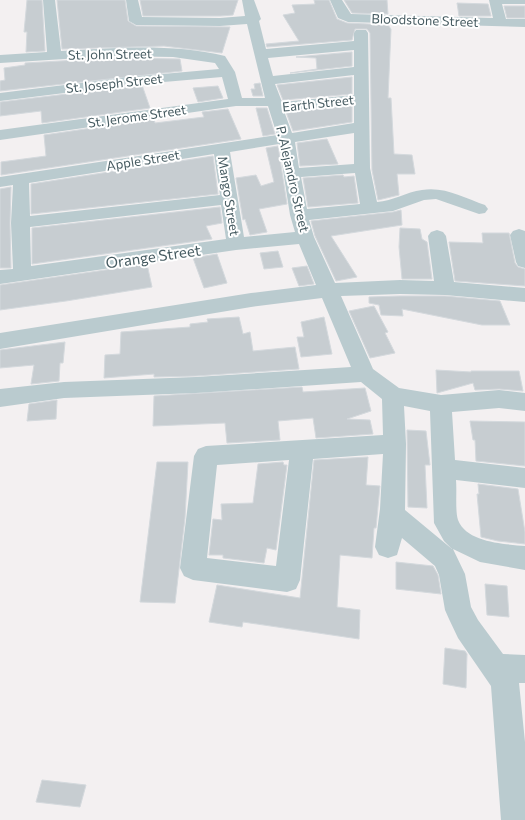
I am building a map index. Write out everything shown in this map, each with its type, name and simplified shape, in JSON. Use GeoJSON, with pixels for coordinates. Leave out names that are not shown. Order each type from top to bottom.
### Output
{"type":"FeatureCollection","features":[{"type":"Feature","properties":{"kind":"street"},"geometry":{"type":"LineString","coordinates":[[49,0],[54,55]]}},
{"type":"Feature","properties":{"kind":"street"},"geometry":{"type":"LineString","coordinates":[[132,0],[136,21],[220,22],[254,19]]}},
{"type":"Feature","properties":{"kind":"street","name":"P. Alejandro Street"},"geometry":{"type":"LineString","coordinates":[[248,0],[254,19],[268,81],[286,138],[299,215],[305,237],[365,374]]}},
{"type":"Feature","properties":{"kind":"street","name":"Bloodstone Street"},"geometry":{"type":"LineString","coordinates":[[336,0],[343,15],[348,18],[525,23]]}},
{"type":"Feature","properties":{"kind":"street"},"geometry":{"type":"LineString","coordinates":[[495,0],[501,23]]}},
{"type":"Feature","properties":{"kind":"street"},"geometry":{"type":"LineString","coordinates":[[502,0],[525,0]]}},
{"type":"Feature","properties":{"kind":"street"},"geometry":{"type":"LineString","coordinates":[[262,54],[361,39],[362,168],[369,208]]}},
{"type":"Feature","properties":{"kind":"street","name":"St. John Street"},"geometry":{"type":"LineString","coordinates":[[0,59],[114,52],[173,53],[220,59],[228,72]]}},
{"type":"Feature","properties":{"kind":"street"},"geometry":{"type":"LineString","coordinates":[[268,81],[362,70]]}},
{"type":"Feature","properties":{"kind":"street"},"geometry":{"type":"LineString","coordinates":[[228,72],[236,102]]}},
{"type":"Feature","properties":{"kind":"street","name":"St. Joseph Street"},"geometry":{"type":"LineString","coordinates":[[0,97],[129,80],[228,72]]}},
{"type":"Feature","properties":{"kind":"street","name":"Earth Street"},"geometry":{"type":"LineString","coordinates":[[275,105],[361,99]]}},
{"type":"Feature","properties":{"kind":"street","name":"St. Jerome Street"},"geometry":{"type":"LineString","coordinates":[[0,135],[236,102],[275,105]]}},
{"type":"Feature","properties":{"kind":"street","name":"Apple Street"},"geometry":{"type":"LineString","coordinates":[[0,182],[361,127]]}},
{"type":"Feature","properties":{"kind":"street","name":"Mango Street"},"geometry":{"type":"LineString","coordinates":[[221,148],[236,244]]}},
{"type":"Feature","properties":{"kind":"street"},"geometry":{"type":"LineString","coordinates":[[293,173],[362,168]]}},
{"type":"Feature","properties":{"kind":"street"},"geometry":{"type":"LineString","coordinates":[[20,179],[22,274]]}},
{"type":"Feature","properties":{"kind":"street"},"geometry":{"type":"LineString","coordinates":[[299,215],[393,206],[422,195],[438,194],[479,209]]}},
{"type":"Feature","properties":{"kind":"street"},"geometry":{"type":"LineString","coordinates":[[20,223],[228,199]]}},
{"type":"Feature","properties":{"kind":"street"},"geometry":{"type":"LineString","coordinates":[[519,235],[525,262]]}},
{"type":"Feature","properties":{"kind":"street"},"geometry":{"type":"LineString","coordinates":[[438,236],[445,288]]}},
{"type":"Feature","properties":{"kind":"street","name":"Orange Street"},"geometry":{"type":"LineString","coordinates":[[0,277],[236,244],[305,237]]}},
{"type":"Feature","properties":{"kind":"street"},"geometry":{"type":"LineString","coordinates":[[0,341],[250,300],[328,290],[400,287],[445,288],[525,295]]}},
{"type":"Feature","properties":{"kind":"street"},"geometry":{"type":"LineString","coordinates":[[0,398],[64,390],[196,385],[365,374],[393,395],[441,404],[499,399],[525,402]]}},
{"type":"Feature","properties":{"kind":"street"},"geometry":{"type":"LineString","coordinates":[[388,547],[393,515],[395,444],[393,395]]}},
{"type":"Feature","properties":{"kind":"street"},"geometry":{"type":"LineString","coordinates":[[441,404],[445,469],[446,523],[453,534],[464,544],[479,552],[525,558]]}},
{"type":"Feature","properties":{"kind":"street"},"geometry":{"type":"LineString","coordinates":[[302,450],[287,580],[193,568],[206,456],[395,444]]}},
{"type":"Feature","properties":{"kind":"street"},"geometry":{"type":"LineString","coordinates":[[445,469],[525,478]]}},
{"type":"Feature","properties":{"kind":"street"},"geometry":{"type":"LineString","coordinates":[[393,515],[444,558],[452,574],[458,610],[468,628],[496,667],[504,683],[519,775],[517,820]]}},
{"type":"Feature","properties":{"kind":"street"},"geometry":{"type":"LineString","coordinates":[[496,667],[525,670]]}},
{"type":"Feature","properties":{"kind":"building"},"geometry":{"type":"Polygon","coordinates":[[[27,0],[42,0],[45,51],[26,52],[27,32],[24,32],[27,0]]]}},
{"type":"Feature","properties":{"kind":"building"},"geometry":{"type":"Polygon","coordinates":[[[57,0],[125,0],[128,21],[136,26],[230,27],[222,53],[164,46],[62,49],[57,0]]]}},
{"type":"Feature","properties":{"kind":"building"},"geometry":{"type":"Polygon","coordinates":[[[140,0],[238,0],[233,15],[143,16],[140,0]]]}},
{"type":"Feature","properties":{"kind":"building"},"geometry":{"type":"Polygon","coordinates":[[[314,0],[329,0],[337,19],[347,23],[388,25],[391,29],[388,98],[391,98],[394,154],[412,155],[415,174],[397,174],[399,195],[378,200],[372,170],[370,33],[367,29],[355,29],[352,40],[267,47],[266,44],[299,41],[283,15],[295,13],[292,5],[315,4],[314,0]]]}},
{"type":"Feature","properties":{"kind":"building"},"geometry":{"type":"Polygon","coordinates":[[[344,0],[387,0],[388,14],[352,13],[344,0]]]}},
{"type":"Feature","properties":{"kind":"building"},"geometry":{"type":"Polygon","coordinates":[[[457,3],[488,4],[491,16],[459,16],[457,3]]]}},
{"type":"Feature","properties":{"kind":"building"},"geometry":{"type":"Polygon","coordinates":[[[504,6],[525,6],[525,18],[507,18],[504,6]]]}},
{"type":"Feature","properties":{"kind":"building"},"geometry":{"type":"Polygon","coordinates":[[[352,52],[352,66],[290,73],[317,69],[316,58],[296,57],[352,52]]]}},
{"type":"Feature","properties":{"kind":"building"},"geometry":{"type":"Polygon","coordinates":[[[114,58],[180,59],[182,71],[0,91],[0,81],[5,80],[4,68],[25,65],[25,63],[114,58]]]}},
{"type":"Feature","properties":{"kind":"building"},"geometry":{"type":"Polygon","coordinates":[[[352,77],[352,94],[283,100],[277,85],[352,77]]]}},
{"type":"Feature","properties":{"kind":"building"},"geometry":{"type":"Polygon","coordinates":[[[260,83],[263,96],[253,96],[251,89],[255,89],[254,84],[260,83]]]}},
{"type":"Feature","properties":{"kind":"building"},"geometry":{"type":"Polygon","coordinates":[[[142,85],[150,108],[42,123],[41,111],[0,116],[0,102],[142,85]]]}},
{"type":"Feature","properties":{"kind":"building"},"geometry":{"type":"Polygon","coordinates":[[[218,86],[223,98],[198,102],[193,88],[218,86]]]}},
{"type":"Feature","properties":{"kind":"building"},"geometry":{"type":"Polygon","coordinates":[[[352,106],[352,122],[293,131],[286,112],[352,106]]]}},
{"type":"Feature","properties":{"kind":"building"},"geometry":{"type":"Polygon","coordinates":[[[256,108],[267,108],[275,134],[263,136],[256,108]]]}},
{"type":"Feature","properties":{"kind":"building"},"geometry":{"type":"Polygon","coordinates":[[[228,109],[241,139],[1,175],[1,162],[46,156],[44,135],[154,119],[155,123],[204,117],[202,112],[228,109]]]}},
{"type":"Feature","properties":{"kind":"building"},"geometry":{"type":"Polygon","coordinates":[[[327,139],[338,164],[300,166],[297,143],[327,139]]]}},
{"type":"Feature","properties":{"kind":"building"},"geometry":{"type":"Polygon","coordinates":[[[278,146],[287,204],[259,209],[267,232],[250,235],[245,219],[243,220],[236,178],[256,175],[261,186],[274,182],[266,148],[278,146]]]}},
{"type":"Feature","properties":{"kind":"building"},"geometry":{"type":"Polygon","coordinates":[[[213,156],[218,194],[31,214],[31,184],[213,156]]]}},
{"type":"Feature","properties":{"kind":"building"},"geometry":{"type":"Polygon","coordinates":[[[343,175],[344,177],[354,176],[358,203],[308,207],[303,178],[343,175]]]}},
{"type":"Feature","properties":{"kind":"building"},"geometry":{"type":"Polygon","coordinates":[[[11,187],[11,268],[0,268],[0,189],[11,187]]]}},
{"type":"Feature","properties":{"kind":"building"},"geometry":{"type":"Polygon","coordinates":[[[220,207],[222,223],[206,226],[212,239],[32,264],[32,228],[220,207]]]}},
{"type":"Feature","properties":{"kind":"building"},"geometry":{"type":"Polygon","coordinates":[[[401,210],[402,225],[331,236],[357,277],[336,281],[315,236],[311,221],[401,210]]]}},
{"type":"Feature","properties":{"kind":"building"},"geometry":{"type":"Polygon","coordinates":[[[400,228],[420,229],[422,239],[427,242],[432,279],[402,279],[399,247],[400,228]]]}},
{"type":"Feature","properties":{"kind":"building"},"geometry":{"type":"Polygon","coordinates":[[[482,233],[509,233],[515,263],[518,267],[525,269],[525,286],[455,281],[449,242],[483,243],[482,233]]]}},
{"type":"Feature","properties":{"kind":"building"},"geometry":{"type":"Polygon","coordinates":[[[278,251],[283,267],[264,269],[260,253],[278,251]]]}},
{"type":"Feature","properties":{"kind":"building"},"geometry":{"type":"Polygon","coordinates":[[[217,254],[227,283],[204,288],[193,258],[217,254]]]}},
{"type":"Feature","properties":{"kind":"building"},"geometry":{"type":"Polygon","coordinates":[[[147,264],[152,287],[0,310],[0,285],[147,264]]]}},
{"type":"Feature","properties":{"kind":"building"},"geometry":{"type":"Polygon","coordinates":[[[307,266],[314,284],[299,286],[292,268],[307,266]]]}},
{"type":"Feature","properties":{"kind":"building"},"geometry":{"type":"Polygon","coordinates":[[[445,296],[500,301],[510,325],[482,325],[402,309],[403,316],[381,315],[379,305],[369,303],[369,297],[445,296]]]}},
{"type":"Feature","properties":{"kind":"building"},"geometry":{"type":"Polygon","coordinates":[[[374,306],[388,332],[385,333],[395,353],[370,358],[349,311],[374,306]]]}},
{"type":"Feature","properties":{"kind":"building"},"geometry":{"type":"Polygon","coordinates":[[[239,317],[243,334],[250,332],[253,351],[295,347],[299,369],[196,376],[154,377],[154,374],[104,378],[105,355],[120,354],[121,332],[190,327],[190,324],[208,322],[207,319],[239,317]]]}},
{"type":"Feature","properties":{"kind":"building"},"geometry":{"type":"Polygon","coordinates":[[[324,317],[332,354],[301,357],[297,337],[304,337],[301,322],[324,317]]]}},
{"type":"Feature","properties":{"kind":"building"},"geometry":{"type":"Polygon","coordinates":[[[65,342],[63,363],[60,363],[59,381],[31,384],[34,365],[0,368],[0,350],[65,342]]]}},
{"type":"Feature","properties":{"kind":"building"},"geometry":{"type":"Polygon","coordinates":[[[436,370],[471,372],[519,371],[523,391],[499,389],[475,390],[473,383],[437,393],[436,370]]]}},
{"type":"Feature","properties":{"kind":"building"},"geometry":{"type":"Polygon","coordinates":[[[302,387],[303,392],[365,388],[371,411],[347,419],[370,420],[373,434],[316,438],[313,418],[278,421],[280,440],[227,443],[225,423],[153,426],[154,396],[302,387]]]}},
{"type":"Feature","properties":{"kind":"building"},"geometry":{"type":"Polygon","coordinates":[[[57,400],[56,419],[27,421],[29,404],[57,400]]]}},
{"type":"Feature","properties":{"kind":"building"},"geometry":{"type":"Polygon","coordinates":[[[470,421],[525,422],[525,466],[476,461],[475,440],[473,440],[470,421]]]}},
{"type":"Feature","properties":{"kind":"building"},"geometry":{"type":"Polygon","coordinates":[[[407,430],[426,431],[430,465],[425,465],[427,508],[408,507],[407,430]]]}},
{"type":"Feature","properties":{"kind":"building"},"geometry":{"type":"Polygon","coordinates":[[[368,457],[366,485],[380,486],[376,528],[374,528],[372,558],[340,555],[337,607],[360,610],[359,639],[243,622],[242,627],[209,622],[217,585],[300,598],[314,460],[368,457]]]}},
{"type":"Feature","properties":{"kind":"building"},"geometry":{"type":"Polygon","coordinates":[[[157,462],[188,462],[185,518],[175,603],[140,602],[157,462]]]}},
{"type":"Feature","properties":{"kind":"building"},"geometry":{"type":"Polygon","coordinates":[[[283,462],[284,465],[287,465],[276,550],[267,548],[264,563],[223,558],[223,555],[209,555],[213,519],[222,520],[221,504],[253,503],[258,464],[283,462]]]}},
{"type":"Feature","properties":{"kind":"building"},"geometry":{"type":"Polygon","coordinates":[[[478,484],[518,489],[525,532],[525,544],[498,541],[481,537],[477,494],[479,494],[478,484]]]}},
{"type":"Feature","properties":{"kind":"building"},"geometry":{"type":"Polygon","coordinates":[[[396,562],[433,566],[438,575],[441,594],[396,589],[396,562]]]}},
{"type":"Feature","properties":{"kind":"building"},"geometry":{"type":"Polygon","coordinates":[[[485,584],[507,586],[509,617],[487,615],[485,584]]]}},
{"type":"Feature","properties":{"kind":"building"},"geometry":{"type":"Polygon","coordinates":[[[445,648],[465,651],[467,654],[466,688],[443,684],[445,648]]]}},
{"type":"Feature","properties":{"kind":"building"},"geometry":{"type":"Polygon","coordinates":[[[42,780],[86,785],[80,807],[36,802],[42,780]]]}}]}
